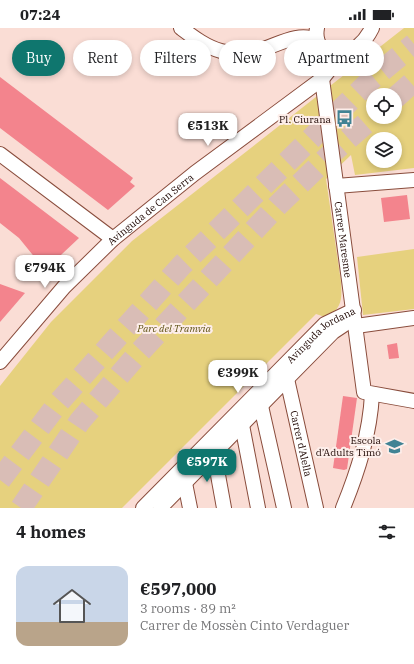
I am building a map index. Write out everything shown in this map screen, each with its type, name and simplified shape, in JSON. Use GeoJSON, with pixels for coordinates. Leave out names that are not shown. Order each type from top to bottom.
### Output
{"type":"FeatureCollection","features":[{"type":"Feature","properties":{"kind":"street"},"geometry":{"type":"LineString","coordinates":[[181,28],[207,46],[232,53],[257,51],[304,36],[318,38]]}},
{"type":"Feature","properties":{"kind":"street"},"geometry":{"type":"LineString","coordinates":[[363,40],[372,28]]}},
{"type":"Feature","properties":{"kind":"street","name":"Carrer Maresme"},"geometry":{"type":"LineString","coordinates":[[318,38],[322,79],[364,392],[372,394]]}},
{"type":"Feature","properties":{"kind":"street","name":"Avinguda de Can Serra"},"geometry":{"type":"LineString","coordinates":[[0,362],[64,287],[113,239],[195,173],[322,79]]}},
{"type":"Feature","properties":{"kind":"street"},"geometry":{"type":"LineString","coordinates":[[0,154],[113,239]]}},
{"type":"Feature","properties":{"kind":"street"},"geometry":{"type":"LineString","coordinates":[[336,186],[414,180]]}},
{"type":"Feature","properties":{"kind":"street","name":"Avinguda Jordana"},"geometry":{"type":"LineString","coordinates":[[165,506],[185,483],[333,332],[345,324],[354,310]]}},
{"type":"Feature","properties":{"kind":"street","name":"Avinguda Jordana"},"geometry":{"type":"LineString","coordinates":[[143,508],[325,324],[354,310]]}},
{"type":"Feature","properties":{"kind":"street"},"geometry":{"type":"LineString","coordinates":[[356,326],[414,318]]}},
{"type":"Feature","properties":{"kind":"street","name":"Carrer d'Alella"},"geometry":{"type":"LineString","coordinates":[[287,379],[316,508]]}},
{"type":"Feature","properties":{"kind":"street"},"geometry":{"type":"LineString","coordinates":[[343,508],[359,470],[371,416],[372,394],[414,401]]}},
{"type":"Feature","properties":{"kind":"street"},"geometry":{"type":"LineString","coordinates":[[261,406],[284,508]]}},
{"type":"Feature","properties":{"kind":"street"},"geometry":{"type":"LineString","coordinates":[[242,425],[258,508]]}},
{"type":"Feature","properties":{"kind":"street"},"geometry":{"type":"LineString","coordinates":[[214,453],[224,508]]}},
{"type":"Feature","properties":{"kind":"street"},"geometry":{"type":"LineString","coordinates":[[185,483],[190,508]]}},
{"type":"Feature","properties":{"kind":"green space","name":"Parc del Tramvia"},"geometry":{"type":"Polygon","coordinates":[[[404,28],[414,28],[414,168],[355,175],[351,155],[326,179],[341,282],[341,298],[339,306],[328,318],[316,314],[122,508],[0,508],[0,386],[51,322],[132,241],[343,76],[384,76],[384,44],[404,28]]]}},
{"type":"Feature","properties":{"kind":"green space"},"geometry":{"type":"Polygon","coordinates":[[[414,249],[414,309],[363,315],[357,257],[414,249]]]}},
{"type":"Feature","properties":{"kind":"building"},"geometry":{"type":"Polygon","coordinates":[[[0,77],[133,178],[130,182],[135,186],[108,210],[0,128],[0,77]]]}},
{"type":"Feature","properties":{"kind":"building"},"geometry":{"type":"Polygon","coordinates":[[[0,178],[79,238],[45,270],[19,238],[0,223],[0,178]]]}},
{"type":"Feature","properties":{"kind":"building"},"geometry":{"type":"Polygon","coordinates":[[[407,195],[410,219],[384,222],[381,198],[407,195]]]}},
{"type":"Feature","properties":{"kind":"building"},"geometry":{"type":"Polygon","coordinates":[[[0,284],[25,293],[0,322],[0,284]]]}},
{"type":"Feature","properties":{"kind":"building"},"geometry":{"type":"Polygon","coordinates":[[[397,343],[399,358],[389,359],[387,345],[397,343]]]}},
{"type":"Feature","properties":{"kind":"building"},"geometry":{"type":"Polygon","coordinates":[[[343,396],[357,398],[347,469],[344,470],[333,468],[343,396]]]}},
{"type":"Feature","properties":{"kind":"tunnel"},"geometry":{"type":"LineString","coordinates":[[0,480],[59,402],[182,265],[373,78],[414,44]]}},
{"type":"Feature","properties":{"kind":"tunnel"},"geometry":{"type":"LineString","coordinates":[[402,92],[414,81]]}},
{"type":"Feature","properties":{"kind":"tunnel"},"geometry":{"type":"LineString","coordinates":[[21,508],[80,421],[137,355],[277,206],[332,153],[366,123]]}},
{"type":"Feature","properties":{"kind":"place","name":"Pl. Ciurana"},"geometry":{"type":"Point","coordinates":[344,119]}},
{"type":"Feature","properties":{"kind":"place","name":"Escola d’Adults Timó"},"geometry":{"type":"Point","coordinates":[394,446]}}]}
